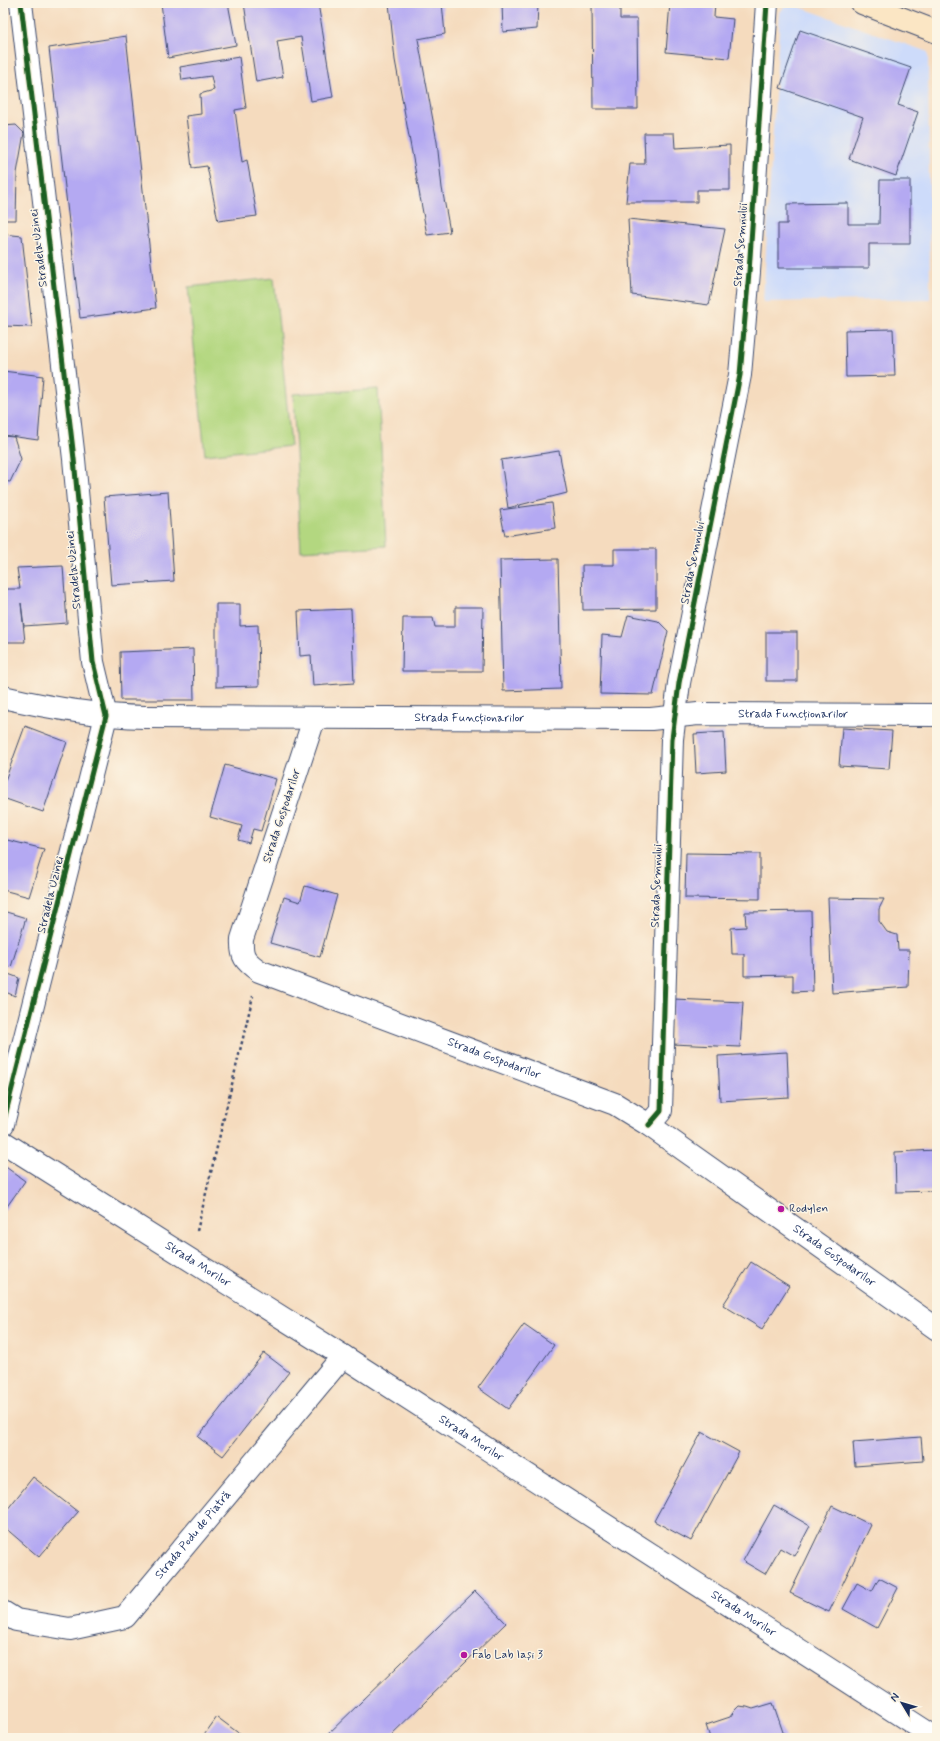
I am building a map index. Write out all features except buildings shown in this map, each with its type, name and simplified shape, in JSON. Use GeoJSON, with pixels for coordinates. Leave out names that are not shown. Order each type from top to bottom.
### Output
{"type":"FeatureCollection","features":[{"type":"Feature","properties":{"kind":"street","name":"Stradela Uzinei"},"geometry":{"type":"LineString","coordinates":[[3,1124],[106,716],[93,662],[74,459],[21,3]]}},
{"type":"Feature","properties":{"kind":"street","name":"Strada Semnului"},"geometry":{"type":"LineString","coordinates":[[649,1125],[660,1110],[674,716],[679,683],[740,375],[749,272],[766,3]]}},
{"type":"Feature","properties":{"kind":"street"},"geometry":{"type":"LineString","coordinates":[[862,3],[937,32]]}},
{"type":"Feature","properties":{"kind":"street","name":"Strada Funcționarilor"},"geometry":{"type":"LineString","coordinates":[[3,697],[106,716],[651,719],[698,714],[937,715]]}},
{"type":"Feature","properties":{"kind":"street","name":"Strada Gospodarilor"},"geometry":{"type":"LineString","coordinates":[[314,718],[242,939],[241,952],[247,963],[259,971],[615,1104],[649,1125],[937,1328]]}},
{"type":"Feature","properties":{"kind":"street","name":"Strada Morilor"},"geometry":{"type":"LineString","coordinates":[[3,1142],[343,1356],[936,1738]]}},
{"type":"Feature","properties":{"kind":"street","name":"Strada Podu de Piatră"},"geometry":{"type":"LineString","coordinates":[[3,1612],[16,1620],[70,1629],[125,1617],[343,1356]]}},
{"type":"Feature","properties":{"kind":"path"},"geometry":{"type":"LineString","coordinates":[[190,1260],[259,971]]}},
{"type":"Feature","properties":{"kind":"shaded area"},"geometry":{"type":"Polygon","coordinates":[[[788,3],[928,52],[930,299],[763,302],[780,12],[788,3]]]}},
{"type":"Feature","properties":{"kind":"green space"},"geometry":{"type":"Polygon","coordinates":[[[274,278],[291,446],[205,455],[188,287],[274,278]]]}},
{"type":"Feature","properties":{"kind":"green space"},"geometry":{"type":"Polygon","coordinates":[[[378,389],[386,546],[301,551],[293,394],[378,389]]]}},
{"type":"Feature","properties":{"kind":"cycle path"},"geometry":{"type":"LineString","coordinates":[[3,1124],[106,716],[93,662],[74,459],[21,3]]}},
{"type":"Feature","properties":{"kind":"cycle path"},"geometry":{"type":"LineString","coordinates":[[649,1125],[661,1111],[672,739],[679,683],[740,375],[749,272],[767,3]]}},
{"type":"Feature","properties":{"kind":"place","name":"Rodylen"},"geometry":{"type":"Point","coordinates":[781,1209]}},
{"type":"Feature","properties":{"kind":"place","name":"Fab Lab Iași 3"},"geometry":{"type":"Point","coordinates":[464,1655]}}]}
